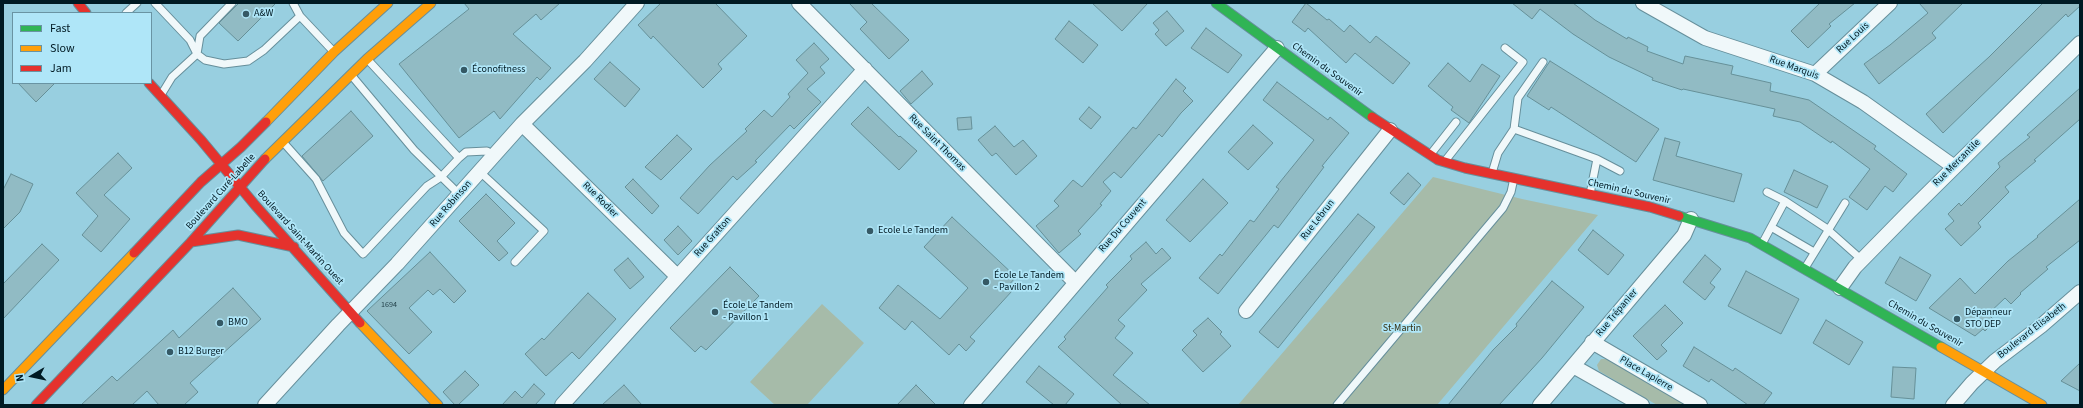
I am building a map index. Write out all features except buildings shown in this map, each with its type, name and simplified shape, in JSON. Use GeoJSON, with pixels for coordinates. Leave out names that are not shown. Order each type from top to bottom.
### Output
{"type":"FeatureCollection","features":[{"type":"Feature","properties":{"kind":"main road"},"geometry":{"type":"LineString","coordinates":[[78,3],[85,12]]}},
{"type":"Feature","properties":{"kind":"main road","name":"Boulevard Curé-Labelle"},"geometry":{"type":"LineString","coordinates":[[3,390],[196,187],[241,147],[334,52],[388,3]]}},
{"type":"Feature","properties":{"kind":"main road","name":"Boulevard Curé-Labelle"},"geometry":{"type":"LineString","coordinates":[[36,405],[191,242],[282,141],[366,59],[431,3]]}},
{"type":"Feature","properties":{"kind":"main road","name":"Chemin du Souvenir"},"geometry":{"type":"LineString","coordinates":[[1216,3],[1390,130],[1430,156],[1444,162],[1492,174],[1650,207],[1750,238],[1840,288],[2042,405]]}},
{"type":"Feature","properties":{"kind":"main road","name":"Boulevard Saint-Martin Ouest"},"geometry":{"type":"LineString","coordinates":[[151,84],[240,188],[351,312],[438,405]]}},
{"type":"Feature","properties":{"kind":"main road"},"geometry":{"type":"LineString","coordinates":[[191,242],[232,235],[257,238],[294,247]]}},
{"type":"Feature","properties":{"kind":"street","name":"Rue Robinson"},"geometry":{"type":"LineString","coordinates":[[265,405],[351,312],[398,264],[522,124],[585,61],[637,3]]}},
{"type":"Feature","properties":{"kind":"street","name":"Rue Saint Thomas"},"geometry":{"type":"LineString","coordinates":[[799,3],[1075,282]]}},
{"type":"Feature","properties":{"kind":"street","name":"Rue Marquis"},"geometry":{"type":"LineString","coordinates":[[1643,3],[1705,38],[1815,74],[1864,102],[1953,166]]}},
{"type":"Feature","properties":{"kind":"street","name":"Rue Louis"},"geometry":{"type":"LineString","coordinates":[[1815,74],[1890,3]]}},
{"type":"Feature","properties":{"kind":"street","name":"Rue Mercantile"},"geometry":{"type":"LineString","coordinates":[[1840,288],[1862,260],[1953,166],[2080,43]]}},
{"type":"Feature","properties":{"kind":"street","name":"Rue Du Couvent"},"geometry":{"type":"LineString","coordinates":[[971,405],[1277,48]]}},
{"type":"Feature","properties":{"kind":"street","name":"Rue Gratton"},"geometry":{"type":"LineString","coordinates":[[562,405],[865,69]]}},
{"type":"Feature","properties":{"kind":"street","name":"Rue Rodier"},"geometry":{"type":"LineString","coordinates":[[522,124],[678,276]]}},
{"type":"Feature","properties":{"kind":"street","name":"Rue Lebrun"},"geometry":{"type":"LineString","coordinates":[[1246,311],[1390,130]]}},
{"type":"Feature","properties":{"kind":"street","name":"Rue Trépanier"},"geometry":{"type":"LineString","coordinates":[[1540,405],[1684,235],[1691,220]]}},
{"type":"Feature","properties":{"kind":"street","name":"Boulevard Elisabeth"},"geometry":{"type":"LineString","coordinates":[[1953,405],[1984,371],[2080,292]]}},
{"type":"Feature","properties":{"kind":"street","name":"Place Lapierre"},"geometry":{"type":"LineString","coordinates":[[1592,342],[1700,405]]}},
{"type":"Feature","properties":{"kind":"street"},"geometry":{"type":"LineString","coordinates":[[1573,366],[1642,405]]}},
{"type":"Feature","properties":{"kind":"lane"},"geometry":{"type":"LineString","coordinates":[[127,12],[137,3]]}},
{"type":"Feature","properties":{"kind":"lane"},"geometry":{"type":"LineString","coordinates":[[155,3],[190,40],[197,54],[205,60],[224,64],[248,61],[264,50],[300,16]]}},
{"type":"Feature","properties":{"kind":"lane"},"geometry":{"type":"LineString","coordinates":[[161,96],[172,77],[197,54],[200,36],[232,3]]}},
{"type":"Feature","properties":{"kind":"lane"},"geometry":{"type":"LineString","coordinates":[[293,3],[300,16],[334,52]]}},
{"type":"Feature","properties":{"kind":"lane"},"geometry":{"type":"LineString","coordinates":[[1444,162],[1523,62],[1505,48]]}},
{"type":"Feature","properties":{"kind":"lane"},"geometry":{"type":"LineString","coordinates":[[366,59],[459,158]]}},
{"type":"Feature","properties":{"kind":"lane"},"geometry":{"type":"LineString","coordinates":[[1492,174],[1498,153],[1514,130],[1518,98],[1543,62]]}},
{"type":"Feature","properties":{"kind":"lane"},"geometry":{"type":"LineString","coordinates":[[350,74],[414,150],[459,194]]}},
{"type":"Feature","properties":{"kind":"lane"},"geometry":{"type":"LineString","coordinates":[[1430,156],[1456,122]]}},
{"type":"Feature","properties":{"kind":"lane"},"geometry":{"type":"LineString","coordinates":[[1514,130],[1596,159],[1620,171]]}},
{"type":"Feature","properties":{"kind":"lane"},"geometry":{"type":"LineString","coordinates":[[282,141],[316,179],[344,233],[363,254],[427,186],[441,177],[466,152],[487,151],[494,155]]}},
{"type":"Feature","properties":{"kind":"lane"},"geometry":{"type":"LineString","coordinates":[[1590,194],[1596,159]]}},
{"type":"Feature","properties":{"kind":"lane"},"geometry":{"type":"LineString","coordinates":[[480,171],[544,231],[515,262]]}},
{"type":"Feature","properties":{"kind":"lane"},"geometry":{"type":"LineString","coordinates":[[1337,405],[1503,208],[1514,178]]}},
{"type":"Feature","properties":{"kind":"lane"},"geometry":{"type":"LineString","coordinates":[[1767,192],[1785,201],[1828,229],[1862,260]]}},
{"type":"Feature","properties":{"kind":"lane"},"geometry":{"type":"LineString","coordinates":[[1762,244],[1785,201]]}},
{"type":"Feature","properties":{"kind":"lane"},"geometry":{"type":"LineString","coordinates":[[1805,268],[1845,203]]}},
{"type":"Feature","properties":{"kind":"lane"},"geometry":{"type":"LineString","coordinates":[[1771,227],[1814,252]]}},
{"type":"Feature","properties":{"kind":"green space","name":"St-Martin"},"geometry":{"type":"Polygon","coordinates":[[[1433,177],[1522,199],[1598,215],[1437,405],[1238,405],[1433,177]]]}},
{"type":"Feature","properties":{"kind":"green space"},"geometry":{"type":"Polygon","coordinates":[[[822,304],[864,343],[807,405],[775,405],[750,382],[822,304]]]}},
{"type":"Feature","properties":{"kind":"green space"},"geometry":{"type":"Polygon","coordinates":[[[1601,359],[1607,359],[1686,405],[1657,405],[1599,371],[1597,365],[1601,359]]]}},
{"type":"Feature","properties":{"kind":"traffic: fast"},"geometry":{"type":"LineString","coordinates":[[1216,3],[1372,117]]}},
{"type":"Feature","properties":{"kind":"traffic: fast"},"geometry":{"type":"LineString","coordinates":[[1679,216],[1750,238],[1941,347]]}},
{"type":"Feature","properties":{"kind":"traffic: slow"},"geometry":{"type":"LineString","coordinates":[[266,122],[334,52],[388,3]]}},
{"type":"Feature","properties":{"kind":"traffic: slow"},"geometry":{"type":"LineString","coordinates":[[265,159],[367,59],[431,3]]}},
{"type":"Feature","properties":{"kind":"traffic: slow"},"geometry":{"type":"LineString","coordinates":[[3,390],[134,253]]}},
{"type":"Feature","properties":{"kind":"traffic: slow"},"geometry":{"type":"LineString","coordinates":[[360,323],[438,405]]}},
{"type":"Feature","properties":{"kind":"traffic: slow"},"geometry":{"type":"LineString","coordinates":[[1941,347],[2042,405]]}},
{"type":"Feature","properties":{"kind":"traffic: jam"},"geometry":{"type":"LineString","coordinates":[[78,3],[85,12]]}},
{"type":"Feature","properties":{"kind":"traffic: jam"},"geometry":{"type":"LineString","coordinates":[[150,84],[201,140],[255,205],[360,323]]}},
{"type":"Feature","properties":{"kind":"traffic: jam"},"geometry":{"type":"LineString","coordinates":[[1372,117],[1438,160],[1465,168],[1650,207],[1679,216]]}},
{"type":"Feature","properties":{"kind":"traffic: jam"},"geometry":{"type":"LineString","coordinates":[[134,253],[201,182],[241,147],[266,122]]}},
{"type":"Feature","properties":{"kind":"traffic: jam"},"geometry":{"type":"LineString","coordinates":[[36,405],[191,242],[265,159]]}},
{"type":"Feature","properties":{"kind":"traffic: jam"},"geometry":{"type":"LineString","coordinates":[[191,242],[238,235],[294,247]]}},
{"type":"Feature","properties":{"kind":"place","name":"A&W"},"geometry":{"type":"Point","coordinates":[246,14]}},
{"type":"Feature","properties":{"kind":"place","name":"Éconofitness"},"geometry":{"type":"Point","coordinates":[464,70]}},
{"type":"Feature","properties":{"kind":"place","name":"Ecole Le Tandem"},"geometry":{"type":"Point","coordinates":[870,231]}},
{"type":"Feature","properties":{"kind":"place","name":"École Le Tandem - Pavillon 2"},"geometry":{"type":"Point","coordinates":[986,282]}},
{"type":"Feature","properties":{"kind":"place","name":"École Le Tandem - Pavillon 1"},"geometry":{"type":"Point","coordinates":[715,312]}},
{"type":"Feature","properties":{"kind":"place","name":"Dépanneur STO DEP"},"geometry":{"type":"Point","coordinates":[1957,319]}},
{"type":"Feature","properties":{"kind":"place","name":"BMO"},"geometry":{"type":"Point","coordinates":[220,323]}},
{"type":"Feature","properties":{"kind":"place","name":"B12 Burger"},"geometry":{"type":"Point","coordinates":[170,352]}}]}
